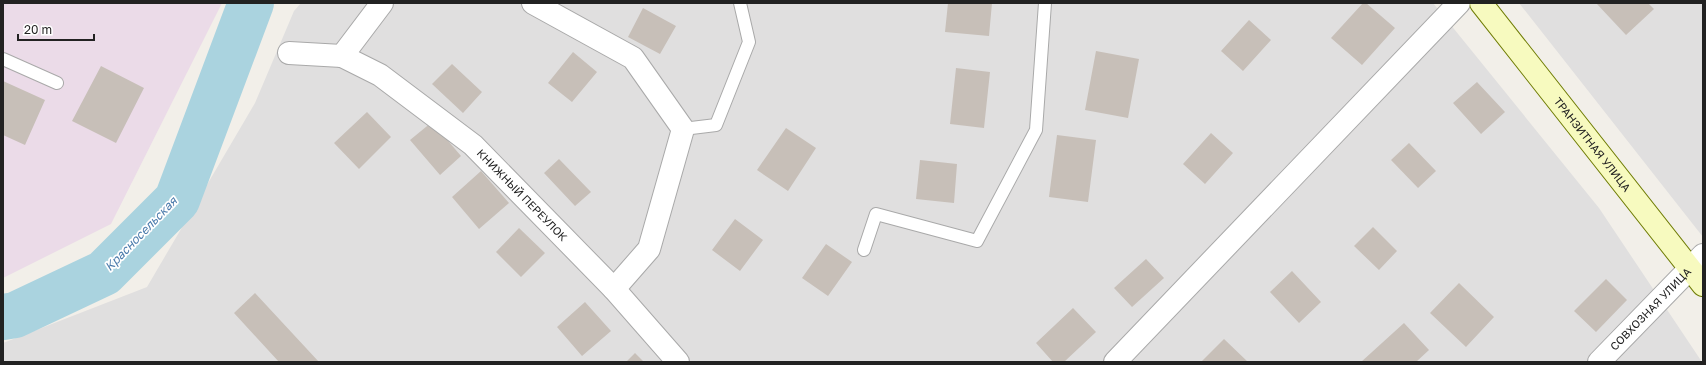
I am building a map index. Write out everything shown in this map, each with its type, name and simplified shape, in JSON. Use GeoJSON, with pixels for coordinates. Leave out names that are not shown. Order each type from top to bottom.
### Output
{"type":"FeatureCollection","features":[{"type":"Feature","properties":{"kind":"main road","name":"ТРАНЗИТНАЯ УЛИЦА"},"geometry":{"type":"LineString","coordinates":[[1481,3],[1699,269]]}},
{"type":"Feature","properties":{"kind":"street"},"geometry":{"type":"LineString","coordinates":[[289,53],[342,56],[382,3]]}},
{"type":"Feature","properties":{"kind":"street"},"geometry":{"type":"LineString","coordinates":[[533,3],[633,58],[683,129],[649,250],[614,289]]}},
{"type":"Feature","properties":{"kind":"street"},"geometry":{"type":"LineString","coordinates":[[1114,362],[1459,3]]}},
{"type":"Feature","properties":{"kind":"street","name":"КНИЖНЫЙ ПЕРЕУЛОК"},"geometry":{"type":"LineString","coordinates":[[342,56],[380,75],[473,145],[614,289],[678,362]]}},
{"type":"Feature","properties":{"kind":"street","name":"СОВХОЗНАЯ УЛИЦА"},"geometry":{"type":"LineString","coordinates":[[1598,362],[1699,269]]}},
{"type":"Feature","properties":{"kind":"lane"},"geometry":{"type":"LineString","coordinates":[[683,129],[716,125],[749,42],[740,3]]}},
{"type":"Feature","properties":{"kind":"lane"},"geometry":{"type":"LineString","coordinates":[[864,250],[876,214],[977,241],[1036,130],[1044,3]]}},
{"type":"Feature","properties":{"kind":"lane"},"geometry":{"type":"LineString","coordinates":[[3,59],[57,83]]}},
{"type":"Feature","properties":{"kind":"shaded area"},"geometry":{"type":"Polygon","coordinates":[[[3,3],[222,3],[111,224],[3,278],[3,3]]]}},
{"type":"Feature","properties":{"kind":"shaded area"},"geometry":{"type":"Polygon","coordinates":[[[301,3],[1433,3],[1599,208],[1702,362],[3,362],[3,343],[147,287],[255,103],[294,11],[301,3]]]}},
{"type":"Feature","properties":{"kind":"shaded area"},"geometry":{"type":"Polygon","coordinates":[[[1519,3],[1703,3],[1703,237],[1519,3]]]}},
{"type":"Feature","properties":{"kind":"building"},"geometry":{"type":"Polygon","coordinates":[[[948,3],[992,3],[989,36],[945,32],[948,3]]]}},
{"type":"Feature","properties":{"kind":"building"},"geometry":{"type":"Polygon","coordinates":[[[1363,3],[1366,3],[1395,28],[1362,65],[1331,38],[1363,3]]]}},
{"type":"Feature","properties":{"kind":"building"},"geometry":{"type":"Polygon","coordinates":[[[1596,3],[1648,3],[1654,9],[1626,35],[1596,3]]]}},
{"type":"Feature","properties":{"kind":"building"},"geometry":{"type":"Polygon","coordinates":[[[643,8],[676,26],[660,54],[628,37],[643,8]]]}},
{"type":"Feature","properties":{"kind":"building"},"geometry":{"type":"Polygon","coordinates":[[[1249,20],[1271,40],[1243,71],[1221,51],[1249,20]]]}},
{"type":"Feature","properties":{"kind":"building"},"geometry":{"type":"Polygon","coordinates":[[[1096,51],[1139,59],[1128,118],[1085,110],[1096,51]]]}},
{"type":"Feature","properties":{"kind":"building"},"geometry":{"type":"Polygon","coordinates":[[[573,52],[597,72],[572,102],[548,83],[573,52]]]}},
{"type":"Feature","properties":{"kind":"building"},"geometry":{"type":"Polygon","coordinates":[[[452,64],[482,92],[463,113],[432,84],[452,64]]]}},
{"type":"Feature","properties":{"kind":"building"},"geometry":{"type":"Polygon","coordinates":[[[101,66],[144,88],[116,143],[72,121],[101,66]]]}},
{"type":"Feature","properties":{"kind":"building"},"geometry":{"type":"Polygon","coordinates":[[[956,68],[990,72],[984,128],[950,124],[956,68]]]}},
{"type":"Feature","properties":{"kind":"building"},"geometry":{"type":"Polygon","coordinates":[[[3,81],[45,100],[25,145],[3,135],[3,81]]]}},
{"type":"Feature","properties":{"kind":"building"},"geometry":{"type":"Polygon","coordinates":[[[1477,82],[1505,112],[1481,134],[1453,103],[1477,82]]]}},
{"type":"Feature","properties":{"kind":"building"},"geometry":{"type":"Polygon","coordinates":[[[367,112],[391,137],[359,169],[334,143],[367,112]]]}},
{"type":"Feature","properties":{"kind":"building"},"geometry":{"type":"Polygon","coordinates":[[[432,122],[461,156],[440,175],[410,140],[432,122]]]}},
{"type":"Feature","properties":{"kind":"building"},"geometry":{"type":"Polygon","coordinates":[[[786,128],[816,148],[788,191],[757,170],[786,128]]]}},
{"type":"Feature","properties":{"kind":"building"},"geometry":{"type":"Polygon","coordinates":[[[1211,133],[1233,153],[1205,184],[1183,164],[1211,133]]]}},
{"type":"Feature","properties":{"kind":"building"},"geometry":{"type":"Polygon","coordinates":[[[1057,135],[1096,140],[1088,202],[1049,197],[1057,135]]]}},
{"type":"Feature","properties":{"kind":"building"},"geometry":{"type":"Polygon","coordinates":[[[1409,143],[1436,171],[1418,188],[1391,160],[1409,143]]]}},
{"type":"Feature","properties":{"kind":"building"},"geometry":{"type":"Polygon","coordinates":[[[559,159],[591,192],[575,206],[544,173],[559,159]]]}},
{"type":"Feature","properties":{"kind":"building"},"geometry":{"type":"Polygon","coordinates":[[[920,160],[957,164],[954,203],[916,199],[920,160]]]}},
{"type":"Feature","properties":{"kind":"building"},"geometry":{"type":"Polygon","coordinates":[[[481,171],[509,203],[479,229],[452,197],[481,171]]]}},
{"type":"Feature","properties":{"kind":"building"},"geometry":{"type":"Polygon","coordinates":[[[735,219],[763,240],[740,271],[712,250],[735,219]]]}},
{"type":"Feature","properties":{"kind":"building"},"geometry":{"type":"Polygon","coordinates":[[[1373,227],[1397,251],[1379,270],[1354,246],[1373,227]]]}},
{"type":"Feature","properties":{"kind":"building"},"geometry":{"type":"Polygon","coordinates":[[[519,228],[545,253],[521,277],[496,252],[519,228]]]}},
{"type":"Feature","properties":{"kind":"building"},"geometry":{"type":"Polygon","coordinates":[[[826,244],[852,262],[828,296],[802,278],[826,244]]]}},
{"type":"Feature","properties":{"kind":"building"},"geometry":{"type":"Polygon","coordinates":[[[1146,259],[1164,278],[1132,307],[1114,288],[1146,259]]]}},
{"type":"Feature","properties":{"kind":"building"},"geometry":{"type":"Polygon","coordinates":[[[1292,271],[1321,302],[1299,323],[1270,292],[1292,271]]]}},
{"type":"Feature","properties":{"kind":"building"},"geometry":{"type":"Polygon","coordinates":[[[1606,279],[1627,300],[1596,332],[1574,311],[1606,279]]]}},
{"type":"Feature","properties":{"kind":"building"},"geometry":{"type":"Polygon","coordinates":[[[1459,283],[1494,317],[1466,347],[1430,313],[1459,283]]]}},
{"type":"Feature","properties":{"kind":"building"},"geometry":{"type":"Polygon","coordinates":[[[255,293],[319,362],[279,362],[234,313],[255,293]]]}},
{"type":"Feature","properties":{"kind":"building"},"geometry":{"type":"Polygon","coordinates":[[[585,302],[611,331],[582,356],[557,327],[585,302]]]}},
{"type":"Feature","properties":{"kind":"building"},"geometry":{"type":"Polygon","coordinates":[[[1073,308],[1096,332],[1064,362],[1053,362],[1036,343],[1073,308]]]}},
{"type":"Feature","properties":{"kind":"building"},"geometry":{"type":"Polygon","coordinates":[[[1404,323],[1429,350],[1416,362],[1361,362],[1404,323]]]}},
{"type":"Feature","properties":{"kind":"building"},"geometry":{"type":"Polygon","coordinates":[[[1224,339],[1248,362],[1201,362],[1224,339]]]}},
{"type":"Feature","properties":{"kind":"building"},"geometry":{"type":"Polygon","coordinates":[[[635,353],[644,362],[626,362],[635,353]]]}},
{"type":"Feature","properties":{"kind":"waterway","name":"Красносельская"},"geometry":{"type":"LineString","coordinates":[[3,317],[15,315],[104,273],[177,200],[251,3]]}}]}
